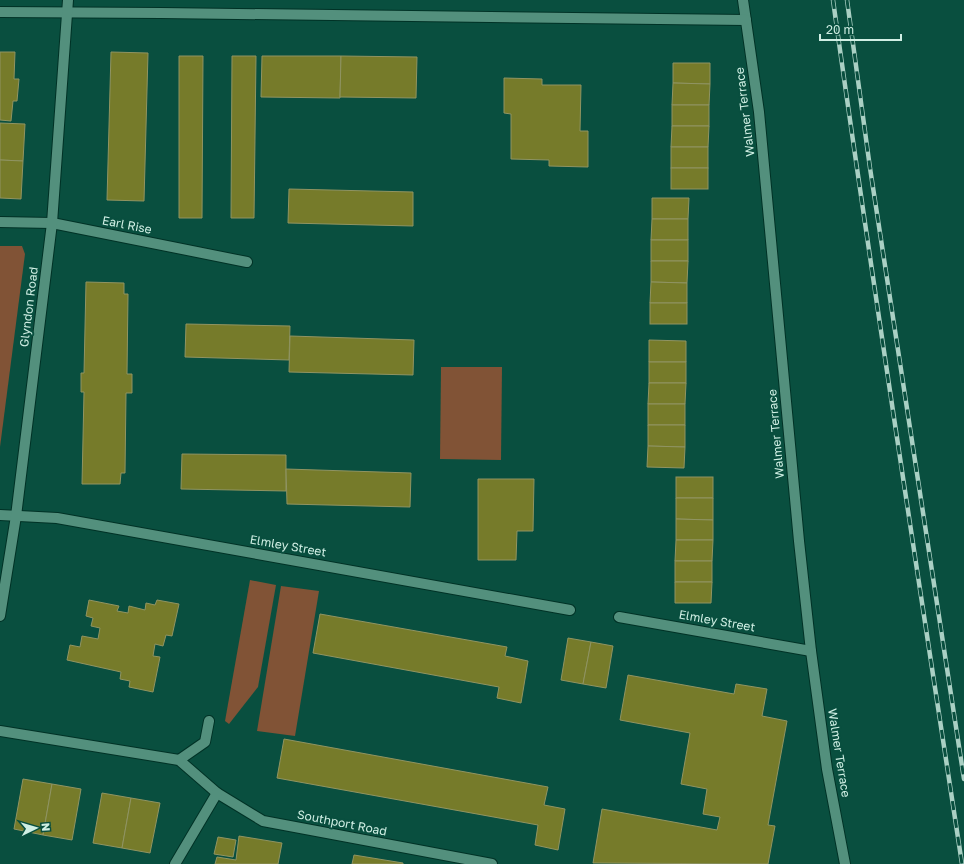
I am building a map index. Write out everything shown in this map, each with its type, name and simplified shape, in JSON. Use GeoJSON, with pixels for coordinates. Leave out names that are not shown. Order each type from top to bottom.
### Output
{"type":"FeatureCollection","features":[{"type":"Feature","properties":{"kind":"street","name":"Glyndon Road"},"geometry":{"type":"LineString","coordinates":[[0,616],[16,516],[52,223],[68,0]]}},
{"type":"Feature","properties":{"kind":"street","name":"Walmer Terrace"},"geometry":{"type":"LineString","coordinates":[[743,0],[760,120],[799,541],[811,651],[827,769],[845,864]]}},
{"type":"Feature","properties":{"kind":"street"},"geometry":{"type":"LineString","coordinates":[[0,12],[746,20]]}},
{"type":"Feature","properties":{"kind":"street","name":"Earl Rise"},"geometry":{"type":"LineString","coordinates":[[0,222],[52,223],[247,262]]}},
{"type":"Feature","properties":{"kind":"street","name":"Elmley Street"},"geometry":{"type":"LineString","coordinates":[[0,515],[57,518],[570,610]]}},
{"type":"Feature","properties":{"kind":"street","name":"Elmley Street"},"geometry":{"type":"LineString","coordinates":[[619,618],[811,651]]}},
{"type":"Feature","properties":{"kind":"street"},"geometry":{"type":"LineString","coordinates":[[0,731],[179,760],[205,742],[209,721]]}},
{"type":"Feature","properties":{"kind":"street","name":"Southport Road"},"geometry":{"type":"LineString","coordinates":[[179,760],[217,793],[262,821],[469,862],[492,864]]}},
{"type":"Feature","properties":{"kind":"street"},"geometry":{"type":"LineString","coordinates":[[175,864],[217,793]]}},
{"type":"Feature","properties":{"kind":"shaded area"},"geometry":{"type":"Polygon","coordinates":[[[0,246],[22,246],[25,254],[0,447],[0,246]]]}},
{"type":"Feature","properties":{"kind":"shaded area"},"geometry":{"type":"Polygon","coordinates":[[[441,367],[502,367],[501,460],[440,459],[441,367]]]}},
{"type":"Feature","properties":{"kind":"shaded area"},"geometry":{"type":"Polygon","coordinates":[[[250,580],[276,585],[258,687],[229,724],[225,721],[250,580]]]}},
{"type":"Feature","properties":{"kind":"shaded area"},"geometry":{"type":"Polygon","coordinates":[[[281,586],[319,591],[295,736],[257,731],[281,586]]]}},
{"type":"Feature","properties":{"kind":"building"},"geometry":{"type":"Polygon","coordinates":[[[0,52],[15,52],[14,79],[19,79],[17,101],[13,101],[11,121],[0,120],[0,52]]]}},
{"type":"Feature","properties":{"kind":"building"},"geometry":{"type":"Polygon","coordinates":[[[111,52],[148,53],[144,201],[107,200],[111,52]]]}},
{"type":"Feature","properties":{"kind":"building"},"geometry":{"type":"Polygon","coordinates":[[[179,56],[203,56],[202,218],[179,218],[179,56]]]}},
{"type":"Feature","properties":{"kind":"building"},"geometry":{"type":"Polygon","coordinates":[[[232,56],[256,56],[254,218],[231,218],[232,56]]]}},
{"type":"Feature","properties":{"kind":"building"},"geometry":{"type":"Polygon","coordinates":[[[262,56],[341,56],[340,98],[261,97],[262,56]]]}},
{"type":"Feature","properties":{"kind":"building"},"geometry":{"type":"Polygon","coordinates":[[[341,56],[417,57],[416,98],[340,97],[341,56]]]}},
{"type":"Feature","properties":{"kind":"building"},"geometry":{"type":"Polygon","coordinates":[[[673,63],[710,63],[710,84],[673,83],[673,63]]]}},
{"type":"Feature","properties":{"kind":"building"},"geometry":{"type":"Polygon","coordinates":[[[504,78],[542,79],[542,85],[581,85],[580,131],[588,131],[588,167],[549,166],[549,160],[511,159],[511,114],[504,113],[504,78]]]}},
{"type":"Feature","properties":{"kind":"building"},"geometry":{"type":"Polygon","coordinates":[[[673,83],[710,84],[709,105],[672,105],[673,83]]]}},
{"type":"Feature","properties":{"kind":"building"},"geometry":{"type":"Polygon","coordinates":[[[672,105],[709,105],[709,126],[672,126],[672,105]]]}},
{"type":"Feature","properties":{"kind":"building"},"geometry":{"type":"Polygon","coordinates":[[[0,123],[25,124],[23,161],[0,160],[0,123]]]}},
{"type":"Feature","properties":{"kind":"building"},"geometry":{"type":"Polygon","coordinates":[[[672,126],[709,126],[708,147],[671,147],[672,126]]]}},
{"type":"Feature","properties":{"kind":"building"},"geometry":{"type":"Polygon","coordinates":[[[671,147],[708,147],[708,168],[671,168],[671,147]]]}},
{"type":"Feature","properties":{"kind":"building"},"geometry":{"type":"Polygon","coordinates":[[[0,160],[23,161],[21,199],[0,198],[0,160]]]}},
{"type":"Feature","properties":{"kind":"building"},"geometry":{"type":"Polygon","coordinates":[[[671,168],[708,168],[708,189],[671,189],[671,168]]]}},
{"type":"Feature","properties":{"kind":"building"},"geometry":{"type":"Polygon","coordinates":[[[289,189],[413,192],[413,226],[288,223],[289,189]]]}},
{"type":"Feature","properties":{"kind":"building"},"geometry":{"type":"Polygon","coordinates":[[[652,198],[689,198],[688,219],[652,219],[652,198]]]}},
{"type":"Feature","properties":{"kind":"building"},"geometry":{"type":"Polygon","coordinates":[[[652,219],[688,219],[688,240],[651,240],[652,219]]]}},
{"type":"Feature","properties":{"kind":"building"},"geometry":{"type":"Polygon","coordinates":[[[651,240],[688,240],[688,261],[651,261],[651,240]]]}},
{"type":"Feature","properties":{"kind":"building"},"geometry":{"type":"Polygon","coordinates":[[[651,261],[688,261],[687,283],[651,282],[651,261]]]}},
{"type":"Feature","properties":{"kind":"building"},"geometry":{"type":"Polygon","coordinates":[[[86,282],[124,283],[124,294],[128,294],[127,374],[132,374],[132,393],[126,393],[125,473],[121,473],[120,484],[82,484],[84,392],[81,392],[81,373],[84,373],[86,282]]]}},
{"type":"Feature","properties":{"kind":"building"},"geometry":{"type":"Polygon","coordinates":[[[651,282],[687,283],[687,303],[650,303],[651,282]]]}},
{"type":"Feature","properties":{"kind":"building"},"geometry":{"type":"Polygon","coordinates":[[[650,303],[687,303],[687,324],[650,324],[650,303]]]}},
{"type":"Feature","properties":{"kind":"building"},"geometry":{"type":"Polygon","coordinates":[[[186,324],[290,326],[289,360],[185,357],[186,324]]]}},
{"type":"Feature","properties":{"kind":"building"},"geometry":{"type":"Polygon","coordinates":[[[290,336],[414,340],[413,375],[289,372],[290,336]]]}},
{"type":"Feature","properties":{"kind":"building"},"geometry":{"type":"Polygon","coordinates":[[[649,340],[686,341],[686,362],[649,362],[649,340]]]}},
{"type":"Feature","properties":{"kind":"building"},"geometry":{"type":"Polygon","coordinates":[[[649,362],[686,362],[686,383],[649,383],[649,362]]]}},
{"type":"Feature","properties":{"kind":"building"},"geometry":{"type":"Polygon","coordinates":[[[649,383],[686,383],[685,404],[648,404],[649,383]]]}},
{"type":"Feature","properties":{"kind":"building"},"geometry":{"type":"Polygon","coordinates":[[[648,404],[685,404],[685,425],[648,425],[648,404]]]}},
{"type":"Feature","properties":{"kind":"building"},"geometry":{"type":"Polygon","coordinates":[[[648,425],[685,425],[685,447],[648,446],[648,425]]]}},
{"type":"Feature","properties":{"kind":"building"},"geometry":{"type":"Polygon","coordinates":[[[648,446],[685,447],[684,468],[647,467],[648,446]]]}},
{"type":"Feature","properties":{"kind":"building"},"geometry":{"type":"Polygon","coordinates":[[[182,454],[286,455],[286,491],[181,489],[182,454]]]}},
{"type":"Feature","properties":{"kind":"building"},"geometry":{"type":"Polygon","coordinates":[[[286,469],[411,473],[410,507],[287,504],[286,469]]]}},
{"type":"Feature","properties":{"kind":"building"},"geometry":{"type":"Polygon","coordinates":[[[676,477],[713,477],[713,498],[676,498],[676,477]]]}},
{"type":"Feature","properties":{"kind":"building"},"geometry":{"type":"Polygon","coordinates":[[[478,479],[534,479],[533,531],[517,531],[516,560],[478,560],[478,479]]]}},
{"type":"Feature","properties":{"kind":"building"},"geometry":{"type":"Polygon","coordinates":[[[676,498],[713,498],[713,520],[676,519],[676,498]]]}},
{"type":"Feature","properties":{"kind":"building"},"geometry":{"type":"Polygon","coordinates":[[[676,519],[713,520],[713,540],[676,540],[676,519]]]}},
{"type":"Feature","properties":{"kind":"building"},"geometry":{"type":"Polygon","coordinates":[[[676,540],[713,540],[712,561],[675,561],[676,540]]]}},
{"type":"Feature","properties":{"kind":"building"},"geometry":{"type":"Polygon","coordinates":[[[675,561],[712,561],[712,582],[675,582],[675,561]]]}},
{"type":"Feature","properties":{"kind":"building"},"geometry":{"type":"Polygon","coordinates":[[[675,582],[712,582],[711,603],[675,603],[675,582]]]}},
{"type":"Feature","properties":{"kind":"building"},"geometry":{"type":"Polygon","coordinates":[[[89,600],[119,606],[117,611],[128,613],[129,606],[145,610],[146,603],[155,605],[157,600],[179,604],[172,636],[166,635],[163,646],[155,644],[153,656],[160,657],[153,692],[129,687],[130,681],[120,679],[121,672],[67,660],[70,645],[80,647],[82,636],[98,639],[100,628],[91,626],[93,618],[86,616],[89,600]]]}},
{"type":"Feature","properties":{"kind":"building"},"geometry":{"type":"Polygon","coordinates":[[[320,614],[507,647],[505,656],[528,661],[521,703],[497,698],[499,687],[313,653],[320,614]]]}},
{"type":"Feature","properties":{"kind":"building"},"geometry":{"type":"Polygon","coordinates":[[[568,638],[591,642],[583,684],[561,680],[568,638]]]}},
{"type":"Feature","properties":{"kind":"building"},"geometry":{"type":"Polygon","coordinates":[[[591,642],[613,646],[606,688],[583,684],[591,642]]]}},
{"type":"Feature","properties":{"kind":"building"},"geometry":{"type":"Polygon","coordinates":[[[628,675],[734,694],[736,684],[767,689],[762,716],[787,721],[768,825],[775,826],[768,864],[593,863],[602,809],[717,830],[720,817],[703,814],[707,789],[681,784],[690,733],[620,720],[628,675]]]}},
{"type":"Feature","properties":{"kind":"building"},"geometry":{"type":"Polygon","coordinates":[[[284,739],[548,787],[544,805],[565,809],[558,850],[535,845],[538,825],[277,778],[284,739]]]}},
{"type":"Feature","properties":{"kind":"building"},"geometry":{"type":"Polygon","coordinates":[[[23,779],[52,784],[43,835],[14,829],[23,779]]]}},
{"type":"Feature","properties":{"kind":"building"},"geometry":{"type":"Polygon","coordinates":[[[52,784],[81,789],[72,840],[43,835],[52,784]]]}},
{"type":"Feature","properties":{"kind":"building"},"geometry":{"type":"Polygon","coordinates":[[[102,793],[131,798],[122,848],[93,843],[102,793]]]}},
{"type":"Feature","properties":{"kind":"building"},"geometry":{"type":"Polygon","coordinates":[[[131,798],[160,803],[150,853],[122,848],[131,798]]]}},
{"type":"Feature","properties":{"kind":"building"},"geometry":{"type":"Polygon","coordinates":[[[239,836],[282,843],[278,864],[215,864],[217,857],[236,860],[239,836]]]}},
{"type":"Feature","properties":{"kind":"building"},"geometry":{"type":"Polygon","coordinates":[[[218,837],[236,840],[233,857],[214,854],[218,837]]]}},
{"type":"Feature","properties":{"kind":"building"},"geometry":{"type":"Polygon","coordinates":[[[354,855],[403,863],[403,864],[352,864],[354,855]]]}},
{"type":"Feature","properties":{"kind":"railway"},"geometry":{"type":"LineString","coordinates":[[833,0],[880,324],[962,864]]}},
{"type":"Feature","properties":{"kind":"railway"},"geometry":{"type":"LineString","coordinates":[[847,0],[870,168],[964,779]]}}]}
